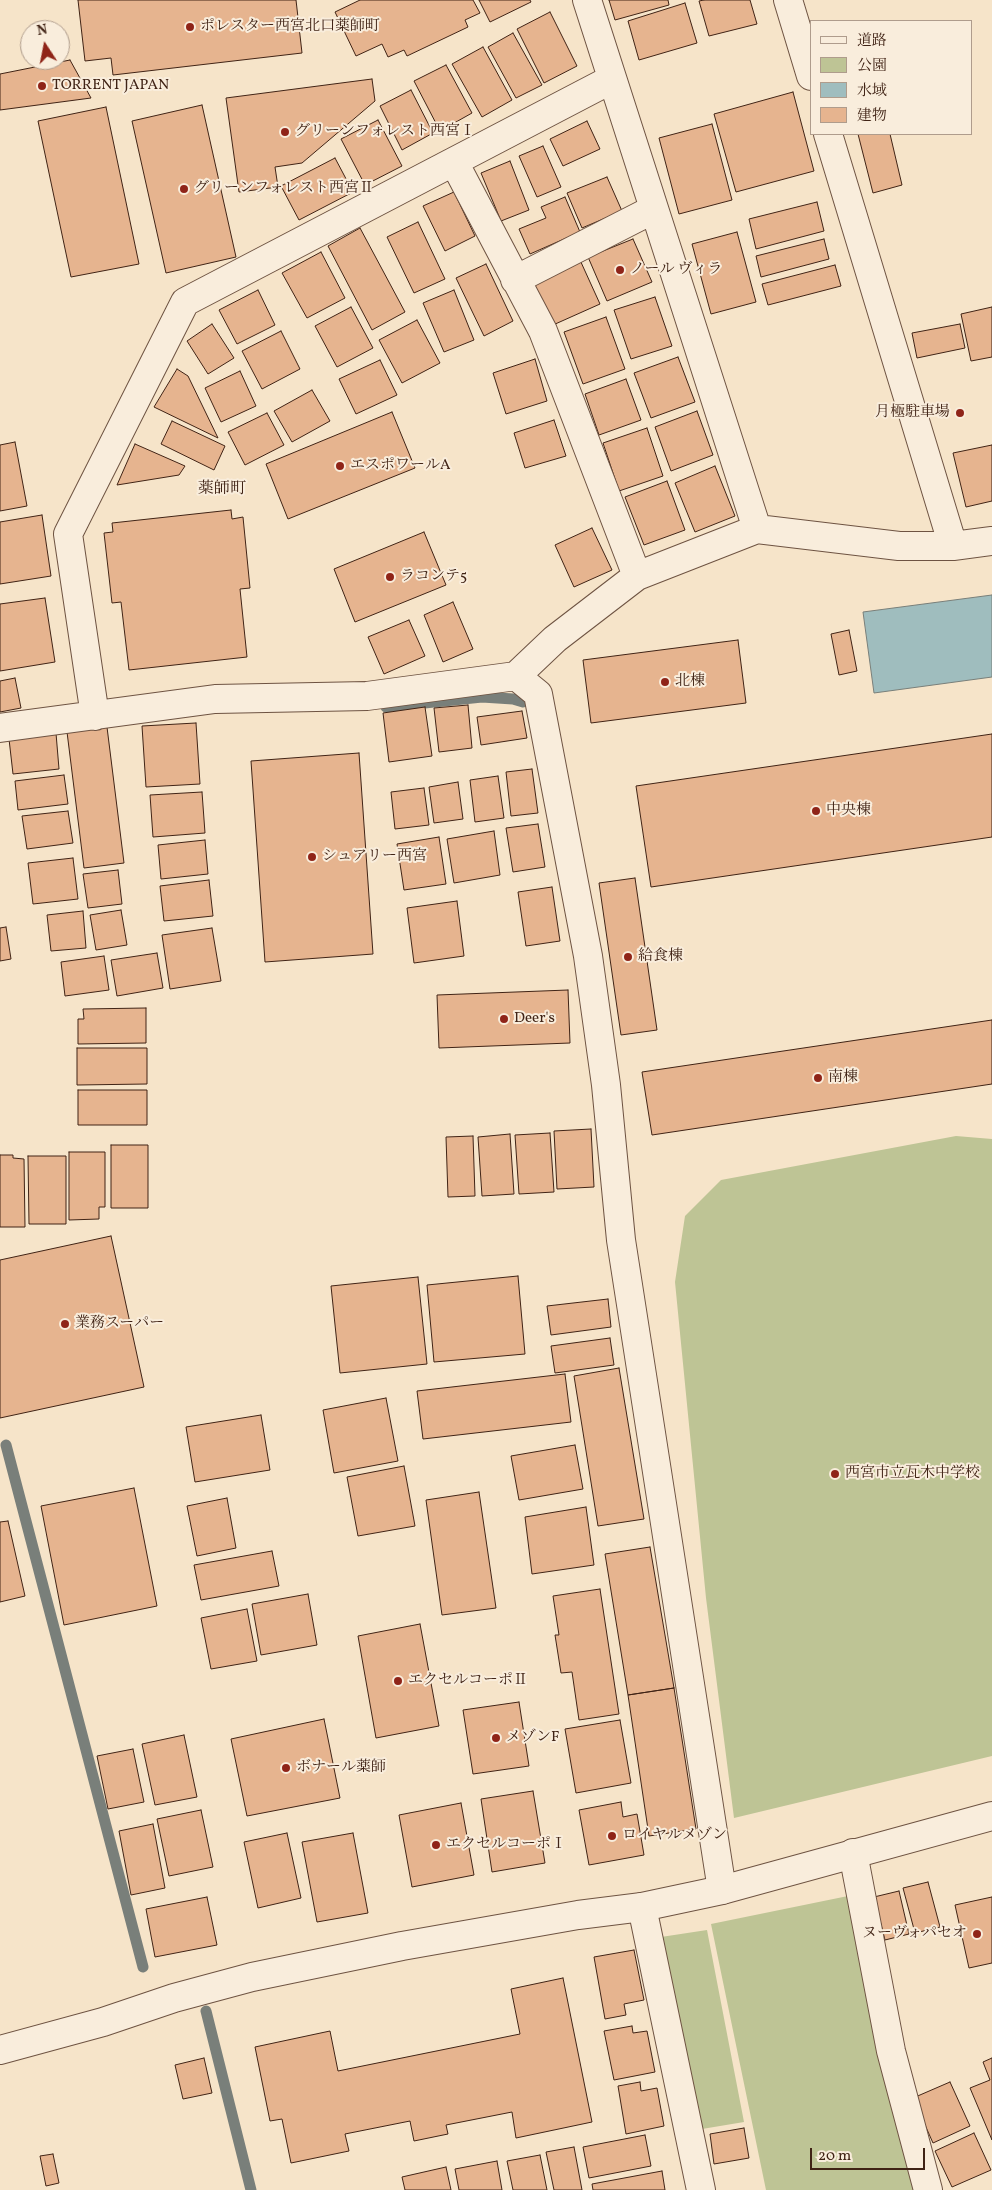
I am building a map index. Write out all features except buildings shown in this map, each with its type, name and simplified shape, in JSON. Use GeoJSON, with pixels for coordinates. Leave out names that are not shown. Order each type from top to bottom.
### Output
{"type":"FeatureCollection","features":[{"type":"Feature","properties":{"kind":"street"},"geometry":{"type":"LineString","coordinates":[[587,0],[757,528]]}},
{"type":"Feature","properties":{"kind":"street"},"geometry":{"type":"LineString","coordinates":[[788,0],[810,73]]}},
{"type":"Feature","properties":{"kind":"street"},"geometry":{"type":"LineString","coordinates":[[95,716],[68,534],[185,302],[612,79]]}},
{"type":"Feature","properties":{"kind":"street"},"geometry":{"type":"LineString","coordinates":[[828,135],[953,546]]}},
{"type":"Feature","properties":{"kind":"street"},"geometry":{"type":"LineString","coordinates":[[454,162],[543,331],[637,576]]}},
{"type":"Feature","properties":{"kind":"street"},"geometry":{"type":"LineString","coordinates":[[515,280],[654,209]]}},
{"type":"Feature","properties":{"kind":"street"},"geometry":{"type":"LineString","coordinates":[[0,728],[215,699],[367,696],[516,676],[555,639],[637,576],[757,528],[899,546],[953,546],[992,541]]}},
{"type":"Feature","properties":{"kind":"street"},"geometry":{"type":"LineString","coordinates":[[516,676],[538,694],[588,956],[606,1085],[621,1240],[722,1890]]}},
{"type":"Feature","properties":{"kind":"street"},"geometry":{"type":"LineString","coordinates":[[0,2050],[103,2022],[174,1998],[252,1977],[421,1943],[578,1915],[642,1907],[722,1890],[992,1816]]}},
{"type":"Feature","properties":{"kind":"street"},"geometry":{"type":"LineString","coordinates":[[853,1853],[890,2051],[928,2190]]}},
{"type":"Feature","properties":{"kind":"street"},"geometry":{"type":"LineString","coordinates":[[642,1907],[702,2190]]}},
{"type":"Feature","properties":{"kind":"green space"},"geometry":{"type":"Polygon","coordinates":[[[956,1136],[992,1139],[992,1756],[734,1818],[706,1598],[675,1282],[685,1216],[721,1180],[956,1136]]]}},
{"type":"Feature","properties":{"kind":"green space"},"geometry":{"type":"Polygon","coordinates":[[[848,1896],[916,2190],[766,2190],[711,1924],[848,1896]]]}},
{"type":"Feature","properties":{"kind":"green space"},"geometry":{"type":"Polygon","coordinates":[[[707,1930],[744,2122],[702,2129],[661,1937],[707,1930]]]}},
{"type":"Feature","properties":{"kind":"water"},"geometry":{"type":"Polygon","coordinates":[[[992,595],[992,677],[874,693],[863,612],[992,595]]]}},
{"type":"Feature","properties":{"kind":"waterway"},"geometry":{"type":"LineString","coordinates":[[386,707],[482,697],[513,699],[523,702]]}},
{"type":"Feature","properties":{"kind":"waterway"},"geometry":{"type":"LineString","coordinates":[[6,1445],[143,1967]]}},
{"type":"Feature","properties":{"kind":"waterway"},"geometry":{"type":"LineString","coordinates":[[206,2011],[251,2190]]}},
{"type":"Feature","properties":{"kind":"place","name":"ポレスター西宮北口薬師町"},"geometry":{"type":"Point","coordinates":[190,27]}},
{"type":"Feature","properties":{"kind":"place","name":"TORRENT JAPAN"},"geometry":{"type":"Point","coordinates":[42,86]}},
{"type":"Feature","properties":{"kind":"place","name":"グリーンフォレスト西宮Ⅰ"},"geometry":{"type":"Point","coordinates":[285,132]}},
{"type":"Feature","properties":{"kind":"place","name":"グリーンフォレスト西宮Ⅱ"},"geometry":{"type":"Point","coordinates":[184,189]}},
{"type":"Feature","properties":{"kind":"place","name":"ノール ヴィラ"},"geometry":{"type":"Point","coordinates":[620,270]}},
{"type":"Feature","properties":{"kind":"place","name":"月極駐車場"},"geometry":{"type":"Point","coordinates":[960,413]}},
{"type":"Feature","properties":{"kind":"place","name":"エスポワールA"},"geometry":{"type":"Point","coordinates":[340,466]}},
{"type":"Feature","properties":{"kind":"place","name":"ラコンテ5"},"geometry":{"type":"Point","coordinates":[390,577]}},
{"type":"Feature","properties":{"kind":"place","name":"北棟"},"geometry":{"type":"Point","coordinates":[665,682]}},
{"type":"Feature","properties":{"kind":"place","name":"中央棟"},"geometry":{"type":"Point","coordinates":[816,811]}},
{"type":"Feature","properties":{"kind":"place","name":"シュアリー西宮"},"geometry":{"type":"Point","coordinates":[312,857]}},
{"type":"Feature","properties":{"kind":"place","name":"給食棟"},"geometry":{"type":"Point","coordinates":[628,957]}},
{"type":"Feature","properties":{"kind":"place","name":"Deer's"},"geometry":{"type":"Point","coordinates":[504,1019]}},
{"type":"Feature","properties":{"kind":"place","name":"南棟"},"geometry":{"type":"Point","coordinates":[818,1078]}},
{"type":"Feature","properties":{"kind":"place","name":"業務スーパー"},"geometry":{"type":"Point","coordinates":[65,1324]}},
{"type":"Feature","properties":{"kind":"place","name":"西宮市立瓦木中学校"},"geometry":{"type":"Point","coordinates":[835,1474]}},
{"type":"Feature","properties":{"kind":"place","name":"エクセルコーポⅡ"},"geometry":{"type":"Point","coordinates":[398,1681]}},
{"type":"Feature","properties":{"kind":"place","name":"メゾンF"},"geometry":{"type":"Point","coordinates":[496,1738]}},
{"type":"Feature","properties":{"kind":"place","name":"ボナール薬師"},"geometry":{"type":"Point","coordinates":[286,1768]}},
{"type":"Feature","properties":{"kind":"place","name":"ロイヤルメゾン"},"geometry":{"type":"Point","coordinates":[612,1836]}},
{"type":"Feature","properties":{"kind":"place","name":"エクセルコーポⅠ"},"geometry":{"type":"Point","coordinates":[436,1845]}},
{"type":"Feature","properties":{"kind":"place","name":"ヌーヴォパセオ"},"geometry":{"type":"Point","coordinates":[977,1934]}},
{"type":"Feature","properties":{"kind":"district","name":"薬師町"},"geometry":{"type":"Point","coordinates":[222,490]}}]}
